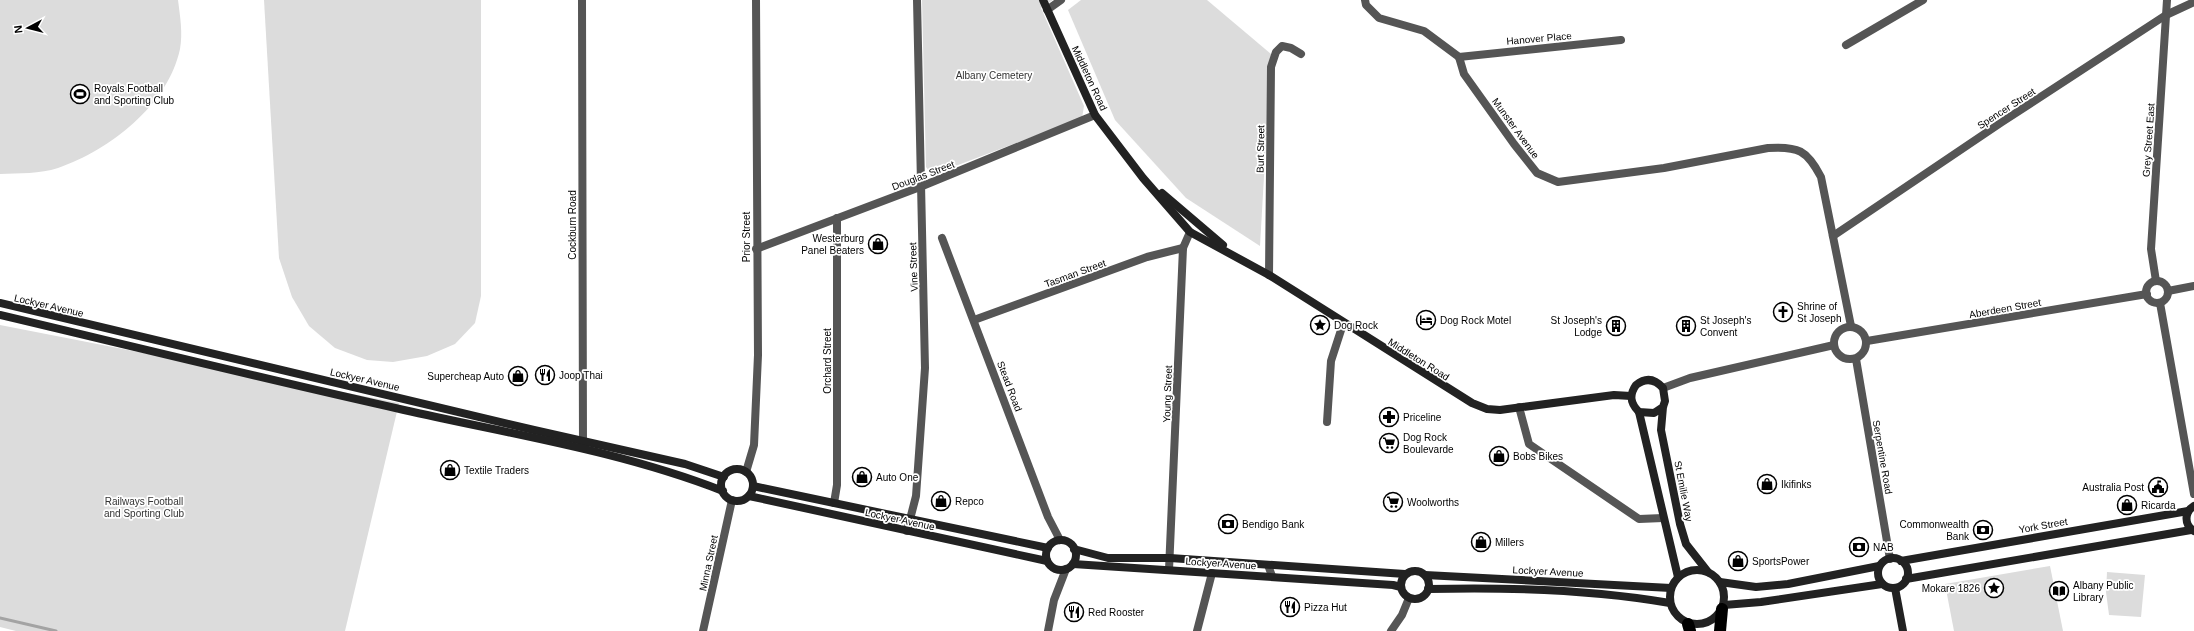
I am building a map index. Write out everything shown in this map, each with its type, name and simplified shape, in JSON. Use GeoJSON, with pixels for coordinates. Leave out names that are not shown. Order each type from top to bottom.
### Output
{"type":"FeatureCollection","features":[{"type":"Feature","properties":{"kind":"highway"},"geometry":{"type":"LineString","coordinates":[[1720,631],[1723,607]]}},
{"type":"Feature","properties":{"kind":"main road","name":"Middleton Road"},"geometry":{"type":"LineString","coordinates":[[1043,0],[1095,116],[1143,178],[1190,232],[1269,275],[1343,324],[1472,403],[1486,409],[1519,408],[1614,395],[1631,396]]}},
{"type":"Feature","properties":{"kind":"main road","name":"Middleton Road"},"geometry":{"type":"LineString","coordinates":[[1143,178],[1234,255]]}},
{"type":"Feature","properties":{"kind":"main road","name":"Lockyer Avenue"},"geometry":{"type":"LineString","coordinates":[[0,303],[685,464],[724,477]]}},
{"type":"Feature","properties":{"kind":"main road","name":"Lockyer Avenue"},"geometry":{"type":"LineString","coordinates":[[0,315],[583,450],[684,476],[723,491]]}},
{"type":"Feature","properties":{"kind":"main road"},"geometry":{"type":"LineString","coordinates":[[1639,412],[1654,413],[1663,407],[1666,394],[1663,388],[1654,380],[1641,381],[1633,390],[1631,396],[1632,402],[1639,412],[1678,577]]}},
{"type":"Feature","properties":{"kind":"main road","name":"St Emilie Way"},"geometry":{"type":"LineString","coordinates":[[1663,407],[1661,430],[1680,524],[1686,544],[1708,572]]}},
{"type":"Feature","properties":{"kind":"main road"},"geometry":{"type":"LineString","coordinates":[[734,470],[746,472],[750,475],[753,486],[749,496],[738,501],[732,500],[723,491],[722,484],[724,477],[734,470]]}},
{"type":"Feature","properties":{"kind":"main road","name":"Lockyer Avenue"},"geometry":{"type":"LineString","coordinates":[[753,486],[1048,548]]}},
{"type":"Feature","properties":{"kind":"main road","name":"Lockyer Avenue"},"geometry":{"type":"LineString","coordinates":[[749,496],[906,531],[1047,560]]}},
{"type":"Feature","properties":{"kind":"main road"},"geometry":{"type":"LineString","coordinates":[[1906,579],[2193,530],[2186,521],[2191,508]]}},
{"type":"Feature","properties":{"kind":"main road","name":"York Street"},"geometry":{"type":"LineString","coordinates":[[1890,558],[1901,561],[2191,508]]}},
{"type":"Feature","properties":{"kind":"main road"},"geometry":{"type":"LineString","coordinates":[[1060,540],[1067,542],[1074,549],[1076,554],[1073,564],[1066,569],[1054,568],[1047,560],[1048,548],[1052,543],[1060,540]]}},
{"type":"Feature","properties":{"kind":"main road","name":"Lockyer Avenue"},"geometry":{"type":"LineString","coordinates":[[1074,549],[1108,558],[1170,558],[1405,574]]}},
{"type":"Feature","properties":{"kind":"main road"},"geometry":{"type":"LineString","coordinates":[[1720,582],[1756,587],[1788,584],[1880,566],[1890,558]]}},
{"type":"Feature","properties":{"kind":"main road"},"geometry":{"type":"LineString","coordinates":[[1723,607],[1882,584],[1895,588],[1904,583],[1906,579],[1907,569],[1901,561]]}},
{"type":"Feature","properties":{"kind":"main road","name":"Lockyer Avenue"},"geometry":{"type":"LineString","coordinates":[[1073,564],[1272,576],[1393,585],[1401,588]]}},
{"type":"Feature","properties":{"kind":"main road"},"geometry":{"type":"LineString","coordinates":[[1880,566],[1878,575],[1882,584]]}},
{"type":"Feature","properties":{"kind":"main road"},"geometry":{"type":"LineString","coordinates":[[1697,570],[1708,572],[1720,582],[1724,593],[1723,607],[1716,617],[1708,623],[1689,627],[1676,616],[1670,603],[1671,588],[1678,577],[1687,572],[1697,570]]}},
{"type":"Feature","properties":{"kind":"main road"},"geometry":{"type":"LineString","coordinates":[[1414,571],[1425,575],[1429,584],[1428,589],[1420,598],[1409,598],[1401,588],[1402,578],[1405,574],[1414,571]]}},
{"type":"Feature","properties":{"kind":"main road","name":"Lockyer Avenue"},"geometry":{"type":"LineString","coordinates":[[1425,575],[1671,588]]}},
{"type":"Feature","properties":{"kind":"main road","name":"Lockyer Avenue"},"geometry":{"type":"LineString","coordinates":[[1428,589],[1498,588],[1547,590],[1629,596],[1670,603]]}},
{"type":"Feature","properties":{"kind":"main road"},"geometry":{"type":"LineString","coordinates":[[1895,588],[1903,631]]}},
{"type":"Feature","properties":{"kind":"street","name":"Cockburn Road"},"geometry":{"type":"LineString","coordinates":[[582,0],[583,450]]}},
{"type":"Feature","properties":{"kind":"street","name":"Prior Street"},"geometry":{"type":"LineString","coordinates":[[746,472],[754,444],[756,414],[756,0]]}},
{"type":"Feature","properties":{"kind":"street","name":"Vine Street"},"geometry":{"type":"LineString","coordinates":[[906,531],[916,496],[926,368],[920,187],[917,0]]}},
{"type":"Feature","properties":{"kind":"street"},"geometry":{"type":"LineString","coordinates":[[1047,10],[1061,0]]}},
{"type":"Feature","properties":{"kind":"street"},"geometry":{"type":"LineString","coordinates":[[1365,0],[1366,5],[1379,18],[1424,31],[1459,57]]}},
{"type":"Feature","properties":{"kind":"street"},"geometry":{"type":"LineString","coordinates":[[1846,45],[1923,0]]}},
{"type":"Feature","properties":{"kind":"street","name":"Grey Street East"},"geometry":{"type":"LineString","coordinates":[[2156,281],[2151,249],[2167,0]]}},
{"type":"Feature","properties":{"kind":"street","name":"Spencer Street"},"geometry":{"type":"LineString","coordinates":[[1833,236],[2002,122],[2166,15],[2194,2]]}},
{"type":"Feature","properties":{"kind":"street","name":"Hanover Place"},"geometry":{"type":"LineString","coordinates":[[1459,57],[1621,40]]}},
{"type":"Feature","properties":{"kind":"street","name":"Burt Street"},"geometry":{"type":"LineString","coordinates":[[1269,275],[1272,67],[1276,52],[1282,46],[1291,48],[1301,54]]}},
{"type":"Feature","properties":{"kind":"street","name":"Munster Avenue"},"geometry":{"type":"LineString","coordinates":[[1459,57],[1464,74],[1514,144],[1537,173],[1558,182],[1664,168],[1768,148],[1785,147],[1798,149],[1813,160],[1821,177],[1833,236]]}},
{"type":"Feature","properties":{"kind":"street","name":"Douglas Street"},"geometry":{"type":"LineString","coordinates":[[756,248],[920,187],[1095,116]]}},
{"type":"Feature","properties":{"kind":"street","name":"Orchard Street"},"geometry":{"type":"LineString","coordinates":[[834,503],[837,485],[837,218]]}},
{"type":"Feature","properties":{"kind":"street","name":"Young Street"},"geometry":{"type":"LineString","coordinates":[[1170,558],[1183,248],[1190,232]]}},
{"type":"Feature","properties":{"kind":"street"},"geometry":{"type":"LineString","coordinates":[[1833,236],[1851,326]]}},
{"type":"Feature","properties":{"kind":"street","name":"Stead Road"},"geometry":{"type":"LineString","coordinates":[[942,238],[1048,517],[1060,540]]}},
{"type":"Feature","properties":{"kind":"street","name":"Tasman Street"},"geometry":{"type":"LineString","coordinates":[[974,320],[1147,257],[1183,248]]}},
{"type":"Feature","properties":{"kind":"street"},"geometry":{"type":"LineString","coordinates":[[2156,281],[2165,284],[2168,291],[2166,298],[2160,303],[2153,302],[2146,294],[2150,284],[2156,281]]}},
{"type":"Feature","properties":{"kind":"street"},"geometry":{"type":"LineString","coordinates":[[2168,291],[2194,286]]}},
{"type":"Feature","properties":{"kind":"street","name":"Aberdeen Street"},"geometry":{"type":"LineString","coordinates":[[1867,341],[2146,294]]}},
{"type":"Feature","properties":{"kind":"street"},"geometry":{"type":"LineString","coordinates":[[2160,303],[2194,494]]}},
{"type":"Feature","properties":{"kind":"street"},"geometry":{"type":"LineString","coordinates":[[1327,422],[1330,361],[1343,324]]}},
{"type":"Feature","properties":{"kind":"street"},"geometry":{"type":"LineString","coordinates":[[1851,326],[1862,331],[1867,341],[1865,351],[1856,358],[1844,358],[1836,351],[1834,345],[1837,334],[1846,327],[1851,326]]}},
{"type":"Feature","properties":{"kind":"street"},"geometry":{"type":"LineString","coordinates":[[1663,388],[1690,378],[1834,345]]}},
{"type":"Feature","properties":{"kind":"street","name":"Serpentine Road"},"geometry":{"type":"LineString","coordinates":[[1856,358],[1890,558]]}},
{"type":"Feature","properties":{"kind":"street"},"geometry":{"type":"LineString","coordinates":[[1519,408],[1529,444],[1640,519],[1663,518]]}},
{"type":"Feature","properties":{"kind":"street","name":"Minna Street"},"geometry":{"type":"LineString","coordinates":[[705,631],[732,500]]}},
{"type":"Feature","properties":{"kind":"street"},"geometry":{"type":"LineString","coordinates":[[1169,570],[1170,558]]}},
{"type":"Feature","properties":{"kind":"street","name":"Lockyer Avenue"},"geometry":{"type":"LineString","coordinates":[[1268,565],[1272,576]]}},
{"type":"Feature","properties":{"kind":"street"},"geometry":{"type":"LineString","coordinates":[[1048,631],[1054,600],[1066,569]]}},
{"type":"Feature","properties":{"kind":"street"},"geometry":{"type":"LineString","coordinates":[[1197,631],[1212,573]]}},
{"type":"Feature","properties":{"kind":"street"},"geometry":{"type":"LineString","coordinates":[[1391,631],[1402,615],[1409,598]]}},
{"type":"Feature","properties":{"kind":"green space","name":"Royals Football and Sporting Club"},"geometry":{"type":"Polygon","coordinates":[[[0,0],[178,0],[181,24],[180,49],[173,69],[163,89],[150,107],[134,123],[116,137],[97,150],[58,168],[29,173],[0,174],[0,0]]]}},
{"type":"Feature","properties":{"kind":"green space"},"geometry":{"type":"Polygon","coordinates":[[[264,0],[481,0],[481,296],[475,323],[455,344],[427,356],[393,362],[367,360],[335,348],[309,326],[292,297],[279,258],[264,0]]]}},
{"type":"Feature","properties":{"kind":"green space","name":"Albany Cemetery"},"geometry":{"type":"Polygon","coordinates":[[[922,0],[1053,0],[1041,8],[1084,106],[1082,118],[937,173],[930,172],[926,167],[922,0]]]}},
{"type":"Feature","properties":{"kind":"green space"},"geometry":{"type":"Polygon","coordinates":[[[1081,0],[1207,0],[1271,54],[1260,246],[1186,198],[1115,120],[1068,10],[1081,0]]]}},
{"type":"Feature","properties":{"kind":"green space","name":"Railways Football and Sporting Club"},"geometry":{"type":"Polygon","coordinates":[[[0,325],[399,403],[345,631],[16,631],[0,627],[0,325]]]}},
{"type":"Feature","properties":{"kind":"green space"},"geometry":{"type":"Polygon","coordinates":[[[2050,566],[2063,631],[1954,631],[1945,584],[2050,566]]]}},
{"type":"Feature","properties":{"kind":"green space"},"geometry":{"type":"Polygon","coordinates":[[[2107,572],[2145,575],[2141,617],[2109,615],[2106,592],[2107,572]]]}},
{"type":"Feature","properties":{"kind":"waterway"},"geometry":{"type":"LineString","coordinates":[[0,618],[56,631]]}},
{"type":"Feature","properties":{"kind":"place","name":"Royals Football and Sporting Club"},"geometry":{"type":"Point","coordinates":[80,94]}},
{"type":"Feature","properties":{"kind":"place","name":"Westerburg Panel Beaters"},"geometry":{"type":"Point","coordinates":[878,244]}},
{"type":"Feature","properties":{"kind":"place","name":"Shrine of St Joseph"},"geometry":{"type":"Point","coordinates":[1783,312]}},
{"type":"Feature","properties":{"kind":"place","name":"Dog Rock Motel"},"geometry":{"type":"Point","coordinates":[1426,320]}},
{"type":"Feature","properties":{"kind":"place","name":"Dog Rock"},"geometry":{"type":"Point","coordinates":[1320,325]}},
{"type":"Feature","properties":{"kind":"place","name":"St Joseph's Lodge"},"geometry":{"type":"Point","coordinates":[1616,326]}},
{"type":"Feature","properties":{"kind":"place","name":"St Joseph's Convent"},"geometry":{"type":"Point","coordinates":[1686,326]}},
{"type":"Feature","properties":{"kind":"place","name":"Joop Thai"},"geometry":{"type":"Point","coordinates":[545,375]}},
{"type":"Feature","properties":{"kind":"place","name":"Supercheap Auto"},"geometry":{"type":"Point","coordinates":[518,376]}},
{"type":"Feature","properties":{"kind":"place","name":"Priceline"},"geometry":{"type":"Point","coordinates":[1389,417]}},
{"type":"Feature","properties":{"kind":"place","name":"Dog Rock Boulevarde"},"geometry":{"type":"Point","coordinates":[1389,443]}},
{"type":"Feature","properties":{"kind":"place","name":"Bobs Bikes"},"geometry":{"type":"Point","coordinates":[1499,456]}},
{"type":"Feature","properties":{"kind":"place","name":"Textile Traders"},"geometry":{"type":"Point","coordinates":[450,470]}},
{"type":"Feature","properties":{"kind":"place","name":"Auto One"},"geometry":{"type":"Point","coordinates":[862,477]}},
{"type":"Feature","properties":{"kind":"place","name":"Ikifinks"},"geometry":{"type":"Point","coordinates":[1767,484]}},
{"type":"Feature","properties":{"kind":"place","name":"Australia Post"},"geometry":{"type":"Point","coordinates":[2158,487]}},
{"type":"Feature","properties":{"kind":"place","name":"Repco"},"geometry":{"type":"Point","coordinates":[941,501]}},
{"type":"Feature","properties":{"kind":"place","name":"Woolworths"},"geometry":{"type":"Point","coordinates":[1393,502]}},
{"type":"Feature","properties":{"kind":"place","name":"Ricarda"},"geometry":{"type":"Point","coordinates":[2127,505]}},
{"type":"Feature","properties":{"kind":"place","name":"Bendigo Bank"},"geometry":{"type":"Point","coordinates":[1228,524]}},
{"type":"Feature","properties":{"kind":"place","name":"Commonwealth Bank"},"geometry":{"type":"Point","coordinates":[1983,530]}},
{"type":"Feature","properties":{"kind":"place","name":"Millers"},"geometry":{"type":"Point","coordinates":[1481,542]}},
{"type":"Feature","properties":{"kind":"place","name":"NAB"},"geometry":{"type":"Point","coordinates":[1859,547]}},
{"type":"Feature","properties":{"kind":"place","name":"SportsPower"},"geometry":{"type":"Point","coordinates":[1738,561]}},
{"type":"Feature","properties":{"kind":"place","name":"Mokare 1826"},"geometry":{"type":"Point","coordinates":[1994,588]}},
{"type":"Feature","properties":{"kind":"place","name":"Albany Public Library"},"geometry":{"type":"Point","coordinates":[2059,591]}},
{"type":"Feature","properties":{"kind":"place","name":"Pizza Hut"},"geometry":{"type":"Point","coordinates":[1290,607]}},
{"type":"Feature","properties":{"kind":"place","name":"Red Rooster"},"geometry":{"type":"Point","coordinates":[1074,612]}}]}
